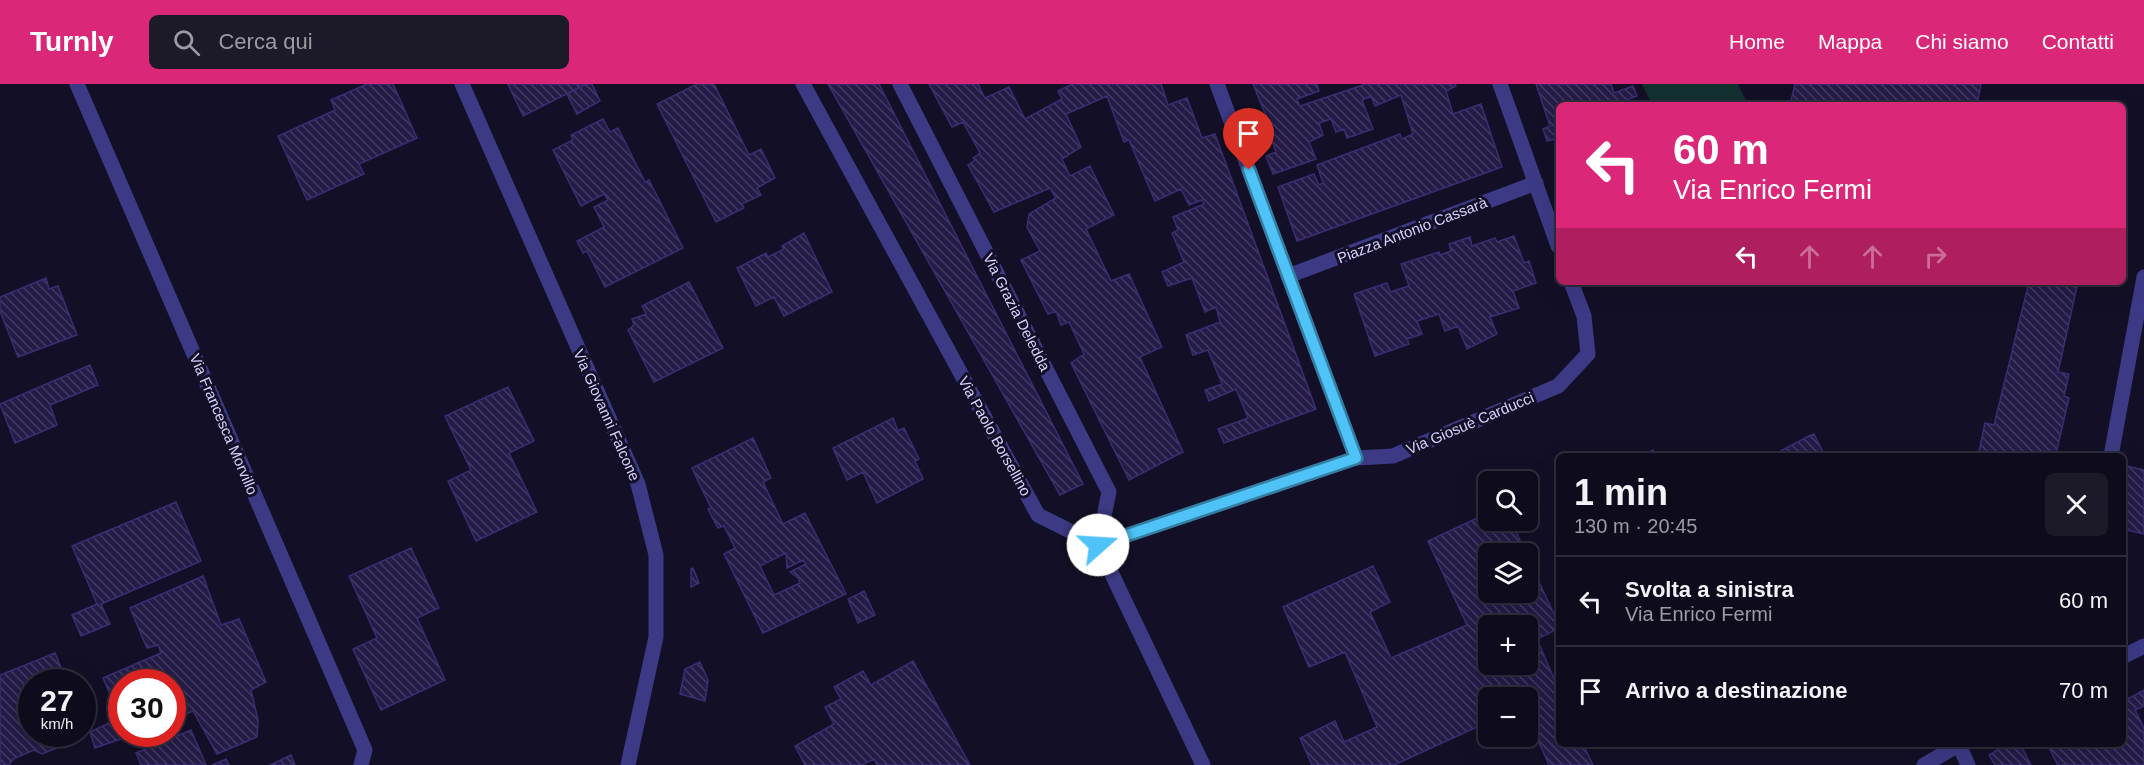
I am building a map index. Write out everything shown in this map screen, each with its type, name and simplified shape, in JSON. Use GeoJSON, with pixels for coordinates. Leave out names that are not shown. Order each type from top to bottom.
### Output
{"type":"FeatureCollection","features":[{"type":"Feature","properties":{"kind":"street","name":"Via Francesca Morvillo"},"geometry":{"type":"LineString","coordinates":[[77,84],[366,750],[361,765]]}},
{"type":"Feature","properties":{"kind":"street","name":"Via Giovanni Falcone"},"geometry":{"type":"LineString","coordinates":[[462,84],[638,484],[656,555],[656,637],[628,765]]}},
{"type":"Feature","properties":{"kind":"street","name":"Via Paolo Borsellino"},"geometry":{"type":"LineString","coordinates":[[803,84],[1038,515],[1098,545]]}},
{"type":"Feature","properties":{"kind":"street","name":"Via Grazia Deledda"},"geometry":{"type":"LineString","coordinates":[[900,84],[1110,492],[1098,545]]}},
{"type":"Feature","properties":{"kind":"street"},"geometry":{"type":"LineString","coordinates":[[1217,84],[1356,458]]}},
{"type":"Feature","properties":{"kind":"street"},"geometry":{"type":"LineString","coordinates":[[1500,84],[1556,240]]}},
{"type":"Feature","properties":{"kind":"street","name":"Piazza Antonio Cassarà"},"geometry":{"type":"LineString","coordinates":[[1288,276],[1536,183]]}},
{"type":"Feature","properties":{"kind":"street"},"geometry":{"type":"LineString","coordinates":[[2111,453],[2144,277]]}},
{"type":"Feature","properties":{"kind":"street","name":"Via Giosuè Carducci"},"geometry":{"type":"LineString","coordinates":[[1098,545],[1356,458],[1393,456],[1558,386],[1588,354],[1584,316],[1573,285]]}},
{"type":"Feature","properties":{"kind":"street"},"geometry":{"type":"LineString","coordinates":[[1098,545],[1203,765]]}},
{"type":"Feature","properties":{"kind":"street"},"geometry":{"type":"LineString","coordinates":[[2126,655],[2144,646]]}},
{"type":"Feature","properties":{"kind":"street"},"geometry":{"type":"LineString","coordinates":[[1924,765],[1955,747]]}},
{"type":"Feature","properties":{"kind":"street"},"geometry":{"type":"LineString","coordinates":[[1961,747],[1968,765]]}},
{"type":"Feature","properties":{"kind":"green space"},"geometry":{"type":"Polygon","coordinates":[[[1642,84],[1738,84],[1747,102],[1651,102],[1642,84]]]}},
{"type":"Feature","properties":{"kind":"building"},"geometry":{"type":"Polygon","coordinates":[[[367,84],[393,84],[417,138],[359,164],[364,174],[307,200],[278,136],[335,110],[331,100],[367,84]]]}},
{"type":"Feature","properties":{"kind":"building"},"geometry":{"type":"Polygon","coordinates":[[[508,84],[586,84],[523,116],[508,84]]]}},
{"type":"Feature","properties":{"kind":"building"},"geometry":{"type":"Polygon","coordinates":[[[586,84],[592,84],[600,101],[577,114],[567,94],[586,84]]]}},
{"type":"Feature","properties":{"kind":"building"},"geometry":{"type":"Polygon","coordinates":[[[697,84],[714,84],[749,155],[761,149],[775,178],[757,188],[761,195],[742,204],[744,208],[716,222],[657,104],[697,84]]]}},
{"type":"Feature","properties":{"kind":"building"},"geometry":{"type":"Polygon","coordinates":[[[828,84],[879,84],[1083,484],[1060,495],[828,84]]]}},
{"type":"Feature","properties":{"kind":"building"},"geometry":{"type":"Polygon","coordinates":[[[929,84],[978,84],[985,98],[1009,87],[1025,119],[1062,99],[1058,91],[1072,84],[1161,84],[1168,105],[1187,98],[1202,138],[1215,134],[1316,409],[1224,443],[1218,429],[1248,418],[1236,389],[1209,401],[1205,390],[1222,384],[1208,350],[1193,355],[1186,335],[1220,322],[1216,307],[1205,312],[1192,278],[1168,286],[1162,272],[1184,262],[1172,233],[1178,230],[1173,217],[1204,204],[1202,200],[1189,205],[1181,189],[1155,201],[1129,140],[1124,142],[1107,96],[1066,114],[1081,147],[1062,159],[1070,176],[1090,166],[1114,215],[1086,229],[1111,281],[1129,274],[1162,347],[1140,357],[1183,452],[1129,480],[1071,363],[1084,354],[1069,322],[1061,325],[1056,311],[1048,314],[1021,260],[1040,251],[1027,227],[1029,214],[1056,198],[1050,188],[994,212],[968,165],[980,153],[963,122],[952,127],[929,84]]]}},
{"type":"Feature","properties":{"kind":"building"},"geometry":{"type":"Polygon","coordinates":[[[1253,84],[1317,84],[1319,91],[1297,99],[1300,106],[1366,84],[1455,84],[1456,86],[1446,91],[1453,114],[1481,104],[1502,167],[1297,241],[1278,187],[1314,174],[1319,185],[1323,183],[1317,165],[1400,134],[1402,139],[1413,134],[1401,95],[1375,106],[1371,96],[1362,100],[1373,129],[1347,138],[1344,129],[1336,132],[1331,119],[1319,123],[1323,135],[1309,142],[1316,159],[1273,174],[1266,156],[1276,152],[1270,135],[1273,133],[1253,84]]]}},
{"type":"Feature","properties":{"kind":"building"},"geometry":{"type":"Polygon","coordinates":[[[1536,84],[1611,84],[1614,93],[1633,86],[1637,96],[1621,102],[1556,102],[1556,143],[1555,139],[1547,141],[1543,129],[1550,126],[1536,84]]]}},
{"type":"Feature","properties":{"kind":"building"},"geometry":{"type":"Polygon","coordinates":[[[1795,84],[1981,84],[1978,102],[1791,102],[1795,84]]]}},
{"type":"Feature","properties":{"kind":"building"},"geometry":{"type":"Polygon","coordinates":[[[603,119],[610,132],[618,128],[645,182],[649,180],[683,248],[605,287],[587,251],[583,253],[577,241],[604,227],[594,207],[608,200],[604,194],[581,206],[553,150],[573,140],[571,135],[603,119]]]}},
{"type":"Feature","properties":{"kind":"building"},"geometry":{"type":"Polygon","coordinates":[[[804,233],[832,292],[784,316],[774,297],[756,306],[737,268],[766,253],[768,257],[784,249],[782,246],[804,233]]]}},
{"type":"Feature","properties":{"kind":"building"},"geometry":{"type":"Polygon","coordinates":[[[1514,236],[1524,263],[1529,261],[1536,283],[1513,291],[1519,308],[1490,317],[1497,334],[1467,349],[1458,326],[1445,331],[1439,314],[1417,321],[1422,334],[1407,339],[1409,344],[1375,356],[1354,294],[1387,283],[1390,292],[1409,286],[1401,264],[1439,252],[1440,255],[1451,251],[1449,244],[1470,237],[1472,246],[1495,238],[1497,242],[1514,236]]]}},
{"type":"Feature","properties":{"kind":"building"},"geometry":{"type":"Polygon","coordinates":[[[46,278],[49,289],[58,286],[77,335],[18,357],[0,311],[0,297],[46,278]]]}},
{"type":"Feature","properties":{"kind":"building"},"geometry":{"type":"Polygon","coordinates":[[[689,282],[723,348],[654,382],[628,330],[634,325],[632,319],[646,314],[642,306],[689,282]]]}},
{"type":"Feature","properties":{"kind":"building"},"geometry":{"type":"Polygon","coordinates":[[[2028,285],[2077,285],[2058,372],[2069,374],[2064,396],[2069,398],[2056,453],[2044,451],[2043,453],[1979,453],[1985,423],[1994,425],[2028,285]]]}},
{"type":"Feature","properties":{"kind":"building"},"geometry":{"type":"Polygon","coordinates":[[[90,365],[98,385],[50,405],[57,425],[15,443],[0,404],[90,365]]]}},
{"type":"Feature","properties":{"kind":"building"},"geometry":{"type":"Polygon","coordinates":[[[508,387],[534,441],[509,453],[537,512],[476,541],[448,481],[471,470],[445,416],[508,387]]]}},
{"type":"Feature","properties":{"kind":"building"},"geometry":{"type":"Polygon","coordinates":[[[893,418],[898,431],[904,428],[919,459],[915,461],[923,479],[877,503],[863,472],[847,480],[833,448],[893,418]]]}},
{"type":"Feature","properties":{"kind":"building"},"geometry":{"type":"Polygon","coordinates":[[[1814,434],[1824,453],[1777,453],[1814,434]]]}},
{"type":"Feature","properties":{"kind":"building"},"geometry":{"type":"Polygon","coordinates":[[[753,438],[771,478],[763,482],[783,524],[805,513],[846,594],[763,633],[724,554],[735,548],[724,526],[718,528],[692,468],[753,438]],[[786,553],[760,566],[774,595],[800,583],[798,578],[790,572],[806,564],[803,560],[787,568],[786,553]]]}},
{"type":"Feature","properties":{"kind":"building"},"geometry":{"type":"Polygon","coordinates":[[[2127,466],[2144,470],[2144,534],[2126,530],[2127,466]]]}},
{"type":"Feature","properties":{"kind":"building"},"geometry":{"type":"Polygon","coordinates":[[[176,502],[201,561],[101,604],[110,624],[81,636],[72,615],[97,604],[72,546],[176,502]]]}},
{"type":"Feature","properties":{"kind":"building"},"geometry":{"type":"Polygon","coordinates":[[[1478,518],[1478,531],[1516,531],[1521,543],[1478,543],[1478,603],[1538,603],[1538,580],[1556,615],[1556,630],[1538,639],[1538,615],[1478,615],[1478,675],[1538,675],[1538,641],[1556,683],[1556,747],[1584,747],[1593,765],[1549,765],[1538,740],[1538,687],[1478,687],[1478,727],[1394,765],[1312,765],[1300,738],[1335,721],[1344,742],[1377,727],[1345,652],[1309,667],[1283,607],[1373,566],[1390,602],[1370,612],[1391,658],[1467,625],[1428,541],[1478,518]]]}},
{"type":"Feature","properties":{"kind":"building"},"geometry":{"type":"Polygon","coordinates":[[[411,548],[439,608],[417,618],[445,680],[381,710],[353,649],[377,638],[349,576],[411,548]]]}},
{"type":"Feature","properties":{"kind":"building"},"geometry":{"type":"Polygon","coordinates":[[[693,568],[699,583],[691,587],[691,569],[693,568]]]}},
{"type":"Feature","properties":{"kind":"building"},"geometry":{"type":"Polygon","coordinates":[[[203,576],[221,625],[239,619],[266,682],[251,690],[258,720],[257,737],[217,754],[193,711],[186,714],[186,669],[124,669],[161,653],[158,645],[147,648],[130,608],[203,576]]]}},
{"type":"Feature","properties":{"kind":"building"},"geometry":{"type":"Polygon","coordinates":[[[864,591],[875,615],[858,623],[848,599],[864,591]]]}},
{"type":"Feature","properties":{"kind":"building"},"geometry":{"type":"Polygon","coordinates":[[[55,653],[62,669],[18,669],[18,747],[57,748],[42,754],[34,750],[13,759],[9,765],[0,765],[0,675],[55,653]]]}},
{"type":"Feature","properties":{"kind":"building"},"geometry":{"type":"Polygon","coordinates":[[[913,661],[970,765],[877,765],[874,759],[862,765],[805,765],[795,746],[834,724],[825,707],[841,699],[834,687],[863,671],[871,685],[913,661]]]}},
{"type":"Feature","properties":{"kind":"building"},"geometry":{"type":"Polygon","coordinates":[[[700,662],[708,680],[705,701],[680,694],[685,669],[700,662]]]}},
{"type":"Feature","properties":{"kind":"building"},"geometry":{"type":"Polygon","coordinates":[[[108,676],[108,690],[103,678],[108,676]]]}},
{"type":"Feature","properties":{"kind":"building"},"geometry":{"type":"Polygon","coordinates":[[[2144,690],[2144,706],[2135,710],[2144,728],[2144,765],[2058,765],[2049,747],[2126,747],[2126,700],[2144,690]]]}},
{"type":"Feature","properties":{"kind":"building"},"geometry":{"type":"Polygon","coordinates":[[[108,724],[108,743],[95,748],[96,747],[96,729],[108,724]]]}},
{"type":"Feature","properties":{"kind":"building"},"geometry":{"type":"Polygon","coordinates":[[[191,730],[206,765],[141,765],[136,753],[150,747],[186,747],[186,732],[191,730]]]}},
{"type":"Feature","properties":{"kind":"building"},"geometry":{"type":"Polygon","coordinates":[[[2002,747],[2022,747],[2031,765],[1995,765],[1989,755],[2002,747]]]}},
{"type":"Feature","properties":{"kind":"building"},"geometry":{"type":"Polygon","coordinates":[[[291,755],[295,765],[270,765],[291,755]]]}},
{"type":"Feature","properties":{"kind":"building"},"geometry":{"type":"Polygon","coordinates":[[[226,759],[229,765],[212,765],[226,759]]]}},
{"type":"Feature","properties":{"kind":"route"},"geometry":{"type":"LineString","coordinates":[[1098,545],[1356,458],[1249,170]]}}]}
